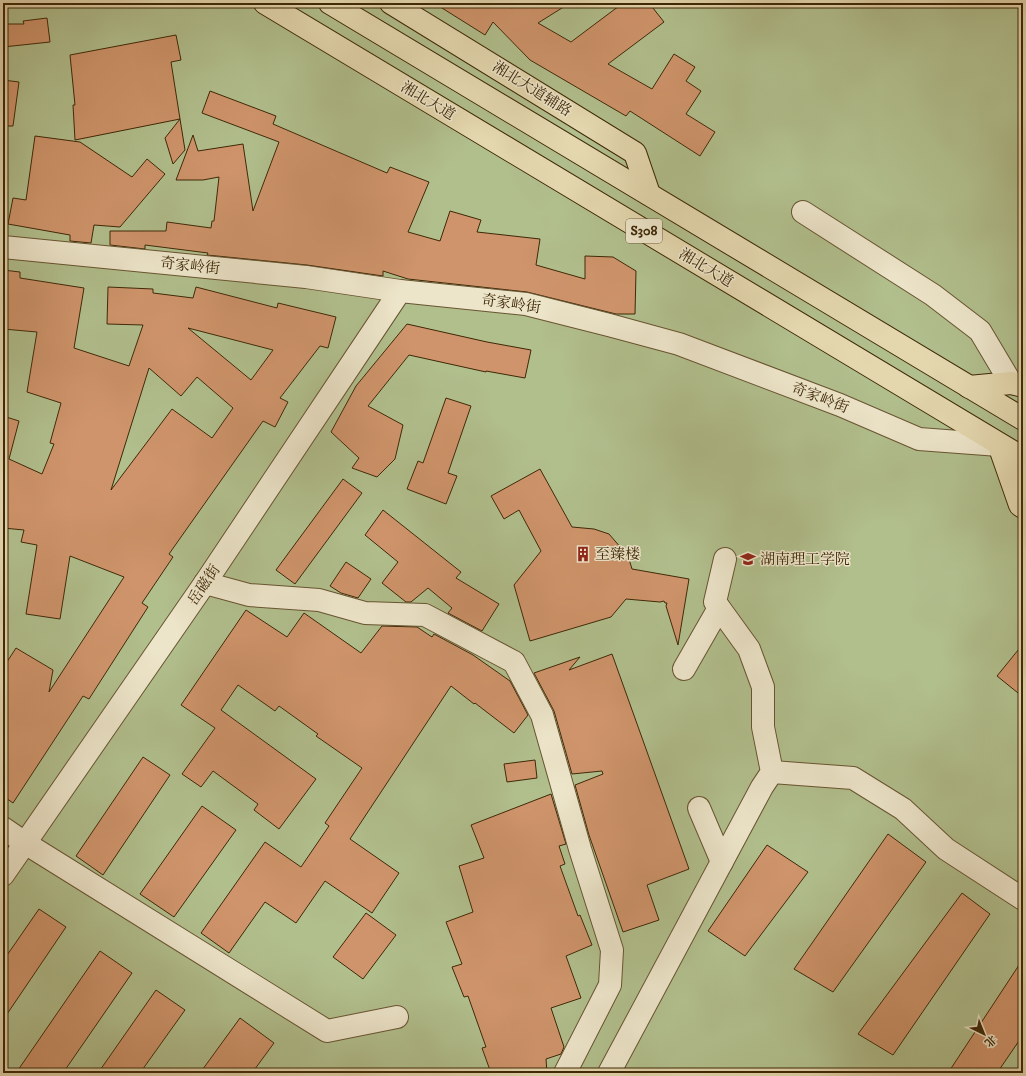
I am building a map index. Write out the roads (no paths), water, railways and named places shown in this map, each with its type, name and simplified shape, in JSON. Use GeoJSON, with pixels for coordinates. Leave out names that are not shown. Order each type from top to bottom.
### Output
{"type":"FeatureCollection","features":[{"type":"Feature","properties":{"kind":"main road","name":"湘北大道"},"geometry":{"type":"LineString","coordinates":[[266,3],[999,445],[1023,458]]}},
{"type":"Feature","properties":{"kind":"main road","name":"S308"},"geometry":{"type":"LineString","coordinates":[[330,3],[1023,419]]}},
{"type":"Feature","properties":{"kind":"main road","name":"湘北大道辅路"},"geometry":{"type":"LineString","coordinates":[[391,3],[635,153],[649,194]]}},
{"type":"Feature","properties":{"kind":"main road"},"geometry":{"type":"LineString","coordinates":[[969,387],[1019,389]]}},
{"type":"Feature","properties":{"kind":"main road"},"geometry":{"type":"LineString","coordinates":[[999,445],[1020,505],[1023,507]]}},
{"type":"Feature","properties":{"kind":"street"},"geometry":{"type":"LineString","coordinates":[[803,212],[933,295],[980,331],[1019,389]]}},
{"type":"Feature","properties":{"kind":"street","name":"奇家岭街"},"geometry":{"type":"LineString","coordinates":[[3,247],[306,277],[400,291],[526,304],[679,344],[840,405],[919,439],[999,445]]}},
{"type":"Feature","properties":{"kind":"street","name":"岳磁街"},"geometry":{"type":"LineString","coordinates":[[3,875],[205,583],[400,291]]}},
{"type":"Feature","properties":{"kind":"street"},"geometry":{"type":"LineString","coordinates":[[609,1073],[762,787],[772,772],[763,727],[763,687],[749,649],[714,602],[725,559]]}},
{"type":"Feature","properties":{"kind":"street"},"geometry":{"type":"LineString","coordinates":[[205,583],[249,595],[319,600],[365,613],[425,615],[514,662],[542,715],[580,849],[612,950],[610,985],[565,1073]]}},
{"type":"Feature","properties":{"kind":"street"},"geometry":{"type":"LineString","coordinates":[[684,669],[719,608]]}},
{"type":"Feature","properties":{"kind":"street"},"geometry":{"type":"LineString","coordinates":[[772,772],[853,778],[903,809],[946,849],[1023,899]]}},
{"type":"Feature","properties":{"kind":"street"},"geometry":{"type":"LineString","coordinates":[[699,808],[722,862]]}},
{"type":"Feature","properties":{"kind":"street"},"geometry":{"type":"LineString","coordinates":[[3,828],[327,1031],[397,1017]]}},
{"type":"Feature","properties":{"kind":"place","name":"至臻楼"},"geometry":{"type":"Point","coordinates":[583,554]}},
{"type":"Feature","properties":{"kind":"place","name":"湖南理工学院"},"geometry":{"type":"Point","coordinates":[748,559]}}]}
